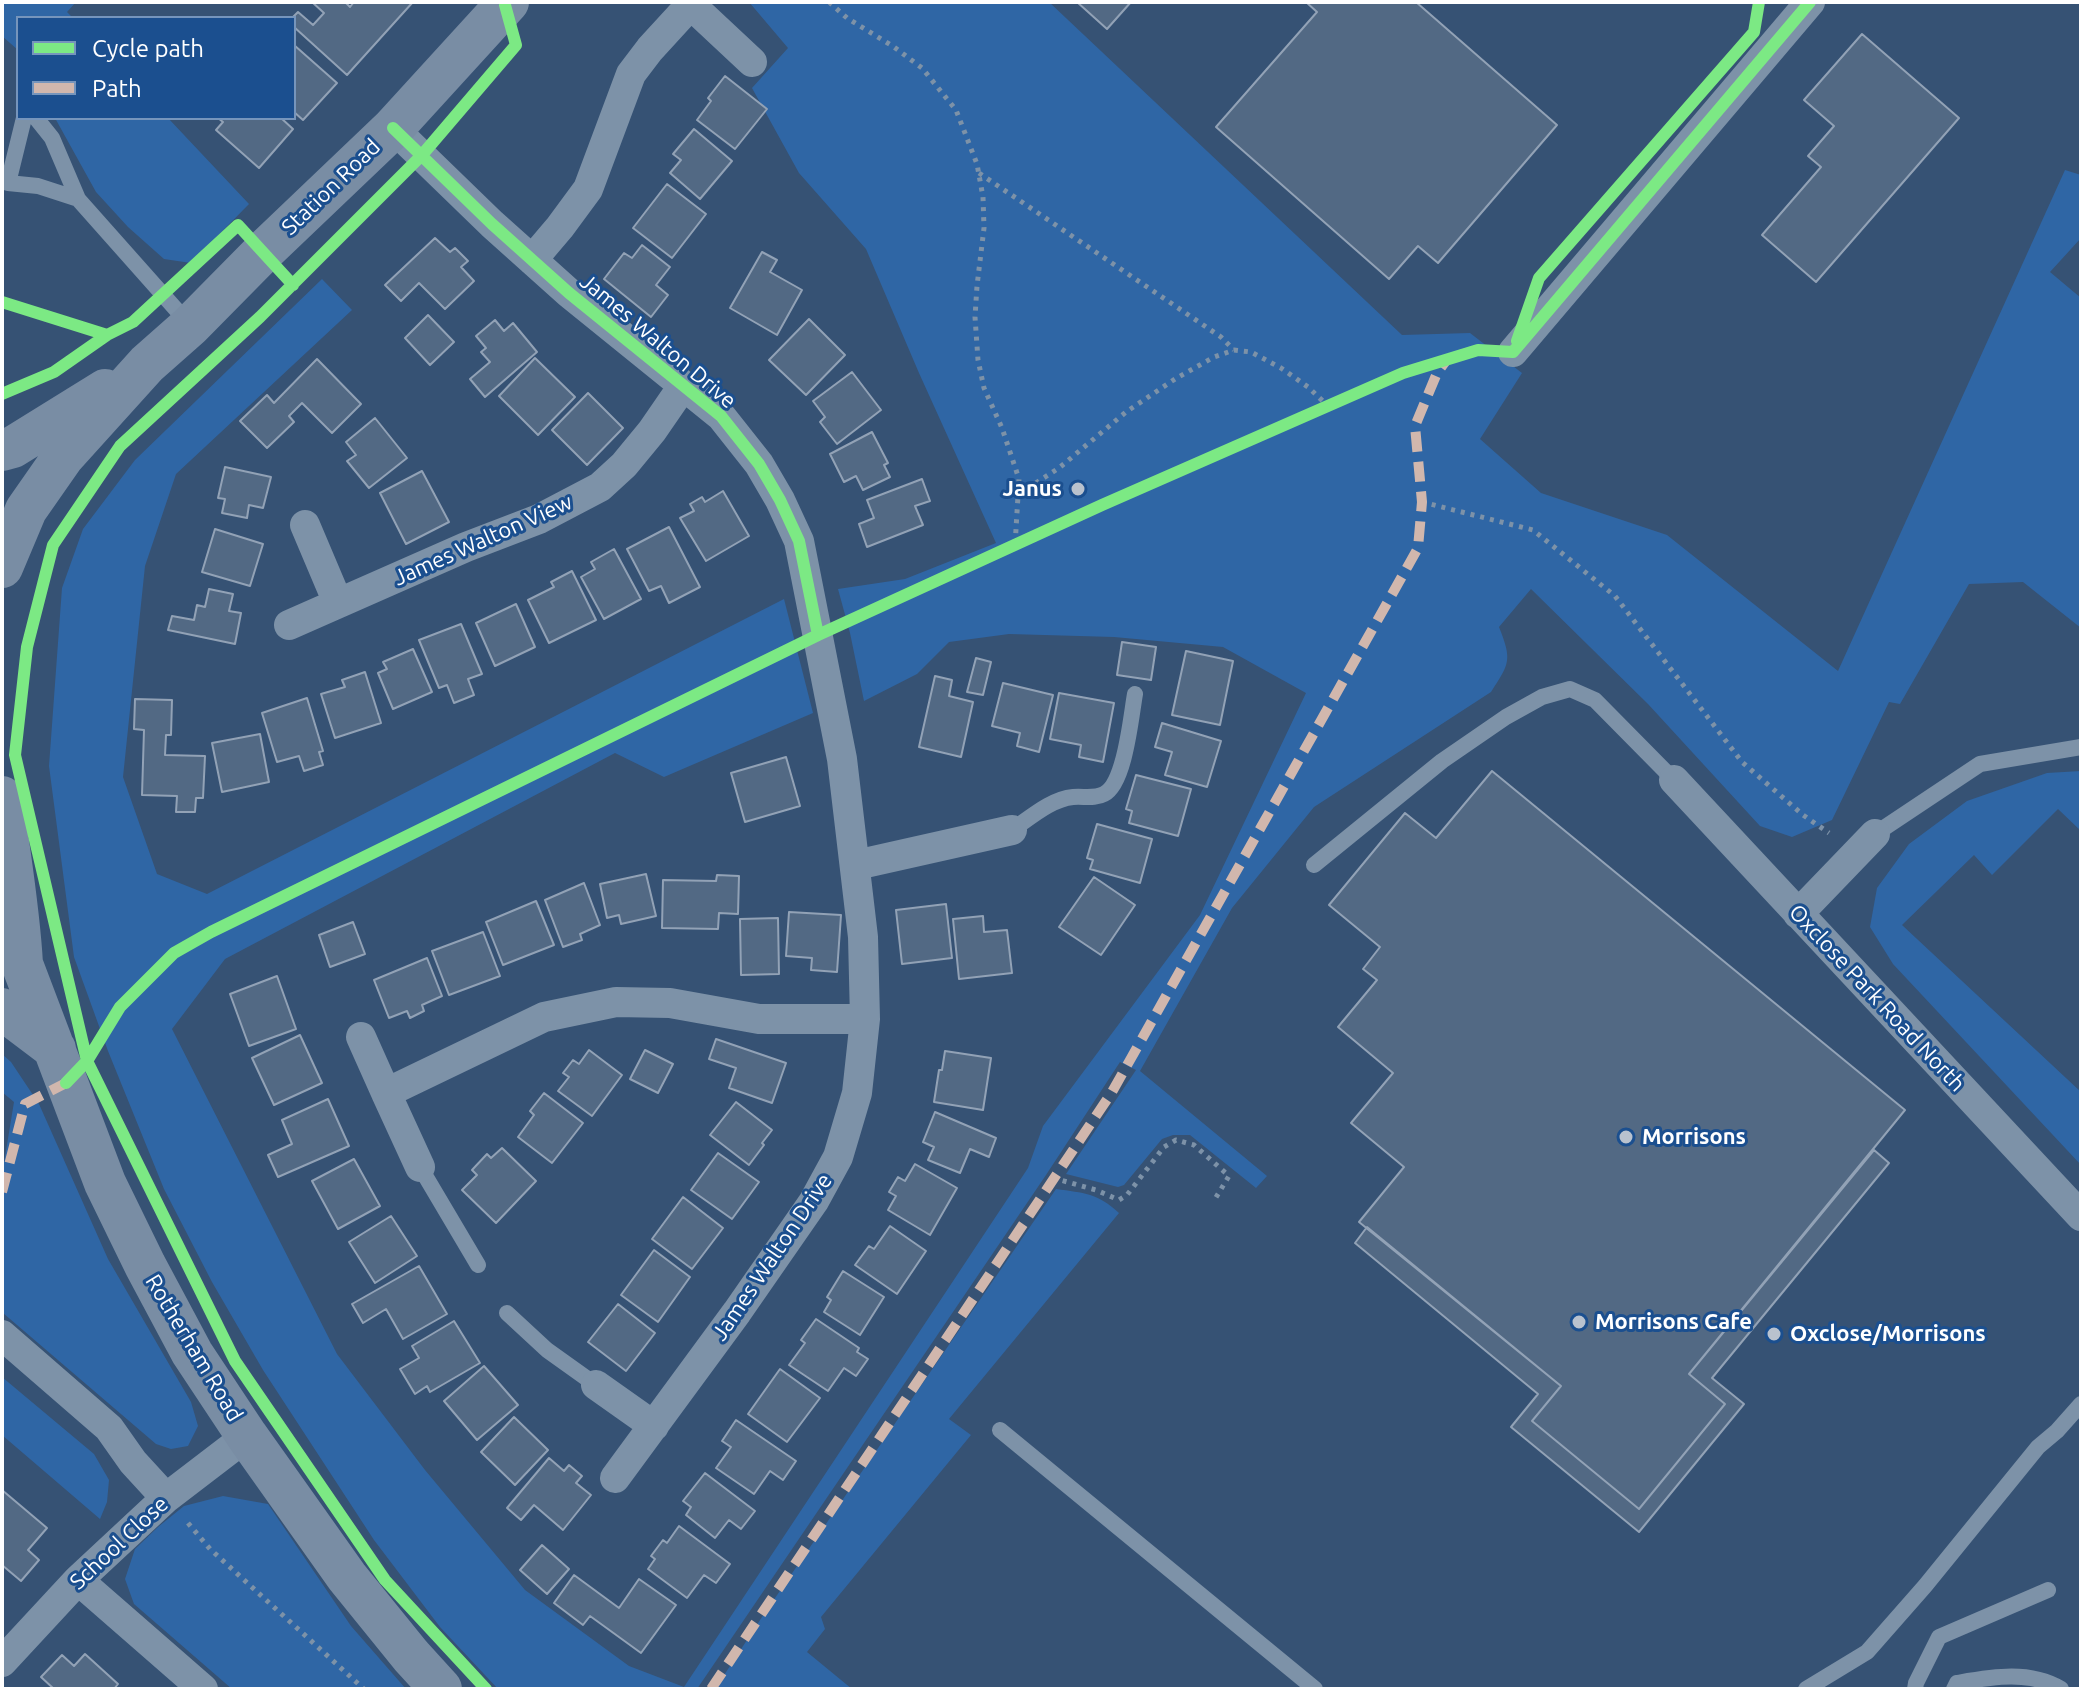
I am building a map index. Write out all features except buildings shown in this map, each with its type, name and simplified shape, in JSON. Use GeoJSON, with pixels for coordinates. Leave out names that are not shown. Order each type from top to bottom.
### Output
{"type":"FeatureCollection","features":[{"type":"Feature","properties":{"kind":"main road","name":"Station Road"},"geometry":{"type":"LineString","coordinates":[[2,567],[26,510],[63,457],[147,364],[393,128],[508,2]]}},
{"type":"Feature","properties":{"kind":"main road","name":"Station Road"},"geometry":{"type":"LineString","coordinates":[[2,450],[13,447],[147,364]]}},
{"type":"Feature","properties":{"kind":"main road","name":"Rotherham Road"},"geometry":{"type":"LineString","coordinates":[[2,797],[20,921],[12,950],[55,1049],[105,1183],[145,1265],[192,1353],[247,1436],[347,1577],[441,1689]]}},
{"type":"Feature","properties":{"kind":"main road"},"geometry":{"type":"LineString","coordinates":[[2,1009],[55,1049]]}},
{"type":"Feature","properties":{"kind":"street"},"geometry":{"type":"LineString","coordinates":[[1513,352],[1810,2]]}},
{"type":"Feature","properties":{"kind":"street"},"geometry":{"type":"LineString","coordinates":[[532,260],[588,189],[631,74],[691,3],[752,62]]}},
{"type":"Feature","properties":{"kind":"street","name":"James Walton Drive"},"geometry":{"type":"LineString","coordinates":[[393,128],[569,293],[721,416],[759,464],[799,541],[842,759],[863,937],[865,1019],[857,1093],[838,1157],[805,1214],[737,1312],[615,1478]]}},
{"type":"Feature","properties":{"kind":"street","name":"James Walton View"},"geometry":{"type":"LineString","coordinates":[[289,625],[466,547],[539,519],[600,487],[624,465],[652,431],[683,386]]}},
{"type":"Feature","properties":{"kind":"street"},"geometry":{"type":"LineString","coordinates":[[305,525],[338,603]]}},
{"type":"Feature","properties":{"kind":"street","name":"Oxclose Park Road North"},"geometry":{"type":"LineString","coordinates":[[1674,780],[2081,1216]]}},
{"type":"Feature","properties":{"kind":"street"},"geometry":{"type":"LineString","coordinates":[[856,865],[1012,830]]}},
{"type":"Feature","properties":{"kind":"street"},"geometry":{"type":"LineString","coordinates":[[1798,914],[1866,842]]}},
{"type":"Feature","properties":{"kind":"street"},"geometry":{"type":"LineString","coordinates":[[386,1093],[544,1017],[616,1002],[670,1003],[759,1019],[865,1019]]}},
{"type":"Feature","properties":{"kind":"street"},"geometry":{"type":"LineString","coordinates":[[361,1037],[420,1167]]}},
{"type":"Feature","properties":{"kind":"street"},"geometry":{"type":"LineString","coordinates":[[2,1335],[109,1428],[133,1462],[166,1498]]}},
{"type":"Feature","properties":{"kind":"street"},"geometry":{"type":"LineString","coordinates":[[596,1385],[654,1426]]}},
{"type":"Feature","properties":{"kind":"street","name":"School Close"},"geometry":{"type":"LineString","coordinates":[[2,1662],[78,1580],[166,1498],[247,1436]]}},
{"type":"Feature","properties":{"kind":"street"},"geometry":{"type":"LineString","coordinates":[[78,1580],[203,1689]]}},
{"type":"Feature","properties":{"kind":"lane"},"geometry":{"type":"LineString","coordinates":[[24,120],[8,183],[38,186],[78,199]]}},
{"type":"Feature","properties":{"kind":"lane"},"geometry":{"type":"LineString","coordinates":[[38,120],[52,138],[78,199],[190,326]]}},
{"type":"Feature","properties":{"kind":"lane"},"geometry":{"type":"LineString","coordinates":[[1314,865],[1442,761],[1542,697],[1570,689],[1595,700],[1674,780]]}},
{"type":"Feature","properties":{"kind":"lane"},"geometry":{"type":"LineString","coordinates":[[1012,830],[1050,805],[1071,797],[1104,794],[1114,786],[1122,766],[1135,694]]}},
{"type":"Feature","properties":{"kind":"lane"},"geometry":{"type":"LineString","coordinates":[[1866,842],[1980,764],[2081,747]]}},
{"type":"Feature","properties":{"kind":"lane"},"geometry":{"type":"LineString","coordinates":[[420,1167],[478,1265]]}},
{"type":"Feature","properties":{"kind":"lane"},"geometry":{"type":"LineString","coordinates":[[507,1313],[547,1350],[596,1385]]}},
{"type":"Feature","properties":{"kind":"lane"},"geometry":{"type":"LineString","coordinates":[[1806,1689],[1867,1652],[2038,1447],[2081,1404]]}},
{"type":"Feature","properties":{"kind":"lane"},"geometry":{"type":"LineString","coordinates":[[1000,1430],[1315,1689]]}},
{"type":"Feature","properties":{"kind":"lane"},"geometry":{"type":"LineString","coordinates":[[1915,1689],[1939,1637],[2048,1590]]}},
{"type":"Feature","properties":{"kind":"lane"},"geometry":{"type":"LineString","coordinates":[[1954,1689],[1957,1683],[2002,1675],[2048,1681],[2061,1689]]}},
{"type":"Feature","properties":{"kind":"path"},"geometry":{"type":"LineString","coordinates":[[829,2],[847,18],[922,68],[956,110],[966,132],[983,197],[984,228],[975,317],[978,360],[984,388],[1002,428],[1019,479],[1015,546]]}},
{"type":"Feature","properties":{"kind":"path"},"geometry":{"type":"LineString","coordinates":[[979,173],[1209,328],[1234,350]]}},
{"type":"Feature","properties":{"kind":"path"},"geometry":{"type":"LineString","coordinates":[[1018,494],[1059,468],[1126,412],[1163,387],[1214,357],[1234,350],[1251,352],[1281,368],[1328,406]]}},
{"type":"Feature","properties":{"kind":"path"},"geometry":{"type":"LineString","coordinates":[[1422,502],[1533,530],[1545,539],[1615,596],[1742,762],[1803,815],[1866,842]]}},
{"type":"Feature","properties":{"kind":"path"},"geometry":{"type":"LineString","coordinates":[[1053,1178],[1119,1200],[1127,1195],[1164,1147],[1176,1140],[1194,1145],[1229,1176],[1215,1199]]}},
{"type":"Feature","properties":{"kind":"path"},"geometry":{"type":"LineString","coordinates":[[166,1498],[210,1549],[364,1689]]}},
{"type":"Feature","properties":{"kind":"shaded area"},"geometry":{"type":"Polygon","coordinates":[[[2,2],[76,2],[67,12],[71,16],[16,16],[16,48],[2,36],[2,2]]]}},
{"type":"Feature","properties":{"kind":"shaded area"},"geometry":{"type":"Polygon","coordinates":[[[749,2],[1049,2],[1402,335],[1470,333],[1522,373],[1480,439],[1541,493],[1667,535],[1838,671],[2065,170],[2081,175],[2081,238],[2050,272],[2081,298],[2081,628],[2023,582],[1969,584],[1900,704],[1889,702],[1832,820],[1792,837],[1760,826],[1648,704],[1531,589],[1499,627],[1507,661],[1491,692],[1314,807],[1232,908],[1140,1071],[1267,1176],[1256,1188],[1190,1135],[1173,1135],[1162,1139],[1124,1185],[1118,1187],[1066,1174],[1136,1070],[1120,1062],[697,1689],[498,1689],[440,1627],[374,1540],[263,1370],[212,1282],[164,1189],[74,957],[49,766],[62,588],[83,529],[135,460],[322,279],[352,310],[176,474],[145,566],[123,777],[157,874],[207,894],[784,599],[813,713],[664,777],[615,753],[225,959],[172,1029],[337,1354],[425,1470],[525,1590],[629,1666],[684,1687],[1028,1168],[1043,1126],[1200,915],[1306,693],[1223,647],[1114,637],[1009,634],[949,642],[917,674],[864,701],[838,589],[905,579],[996,543],[866,249],[799,173],[752,88],[788,48],[749,2]]]}},
{"type":"Feature","properties":{"kind":"shaded area"},"geometry":{"type":"Polygon","coordinates":[[[56,120],[170,120],[249,204],[191,263],[164,259],[128,227],[96,192],[56,120]]]}},
{"type":"Feature","properties":{"kind":"shaded area"},"geometry":{"type":"Polygon","coordinates":[[[2081,771],[2081,831],[2058,809],[1992,875],[1974,855],[1902,925],[2081,1092],[2081,1165],[1893,964],[1870,927],[1877,888],[1909,844],[1967,801],[2047,773],[2081,771]]]}},
{"type":"Feature","properties":{"kind":"shaded area"},"geometry":{"type":"Polygon","coordinates":[[[2,1054],[11,1062],[39,1104],[108,1259],[191,1402],[198,1426],[188,1446],[171,1449],[156,1444],[3,1313],[2,1175],[14,1102],[2,1092],[2,1054]]]}},
{"type":"Feature","properties":{"kind":"shaded area"},"geometry":{"type":"Polygon","coordinates":[[[1056,1189],[1097,1198],[1119,1213],[949,1419],[971,1435],[821,1617],[825,1629],[807,1652],[852,1689],[715,1689],[762,1617],[1056,1189]]]}},
{"type":"Feature","properties":{"kind":"shaded area"},"geometry":{"type":"Polygon","coordinates":[[[2,1377],[94,1454],[109,1480],[107,1502],[100,1519],[2,1435],[2,1377]]]}},
{"type":"Feature","properties":{"kind":"shaded area"},"geometry":{"type":"Polygon","coordinates":[[[223,1496],[268,1504],[351,1626],[406,1689],[232,1689],[134,1604],[125,1579],[135,1549],[184,1506],[223,1496]]]}},
{"type":"Feature","properties":{"kind":"marked path"},"geometry":{"type":"LineString","coordinates":[[711,1689],[1112,1092],[1418,548],[1422,502],[1415,426],[1437,373],[1445,362]]}},
{"type":"Feature","properties":{"kind":"marked path"},"geometry":{"type":"LineString","coordinates":[[2,1192],[25,1104],[71,1078]]}},
{"type":"Feature","properties":{"kind":"cycle path"},"geometry":{"type":"LineString","coordinates":[[1517,341],[1539,278],[1754,32],[1759,2]]}},
{"type":"Feature","properties":{"kind":"cycle path"},"geometry":{"type":"LineString","coordinates":[[1513,352],[1810,2]]}},
{"type":"Feature","properties":{"kind":"cycle path"},"geometry":{"type":"LineString","coordinates":[[486,1689],[385,1580],[235,1361],[87,1061],[15,755],[27,647],[53,545],[120,446],[260,317],[422,155],[516,45],[505,5]]}},
{"type":"Feature","properties":{"kind":"cycle path"},"geometry":{"type":"LineString","coordinates":[[393,128],[569,293],[721,416],[759,464],[799,541],[818,635]]}},
{"type":"Feature","properties":{"kind":"cycle path"},"geometry":{"type":"LineString","coordinates":[[2,394],[54,372],[107,335],[133,322],[238,225],[293,285]]}},
{"type":"Feature","properties":{"kind":"cycle path"},"geometry":{"type":"LineString","coordinates":[[2,302],[107,335]]}},
{"type":"Feature","properties":{"kind":"cycle path"},"geometry":{"type":"LineString","coordinates":[[66,1083],[87,1061],[120,1007],[174,953],[211,932],[818,635],[1102,505],[1403,373],[1478,350],[1513,352]]}},
{"type":"Feature","properties":{"kind":"place","name":"Janus"},"geometry":{"type":"Point","coordinates":[1078,489]}},
{"type":"Feature","properties":{"kind":"place","name":"Morrisons"},"geometry":{"type":"Point","coordinates":[1626,1137]}},
{"type":"Feature","properties":{"kind":"place","name":"Morrisons Cafe"},"geometry":{"type":"Point","coordinates":[1579,1322]}},
{"type":"Feature","properties":{"kind":"place","name":"Oxclose/Morrisons"},"geometry":{"type":"Point","coordinates":[1774,1334]}}]}
